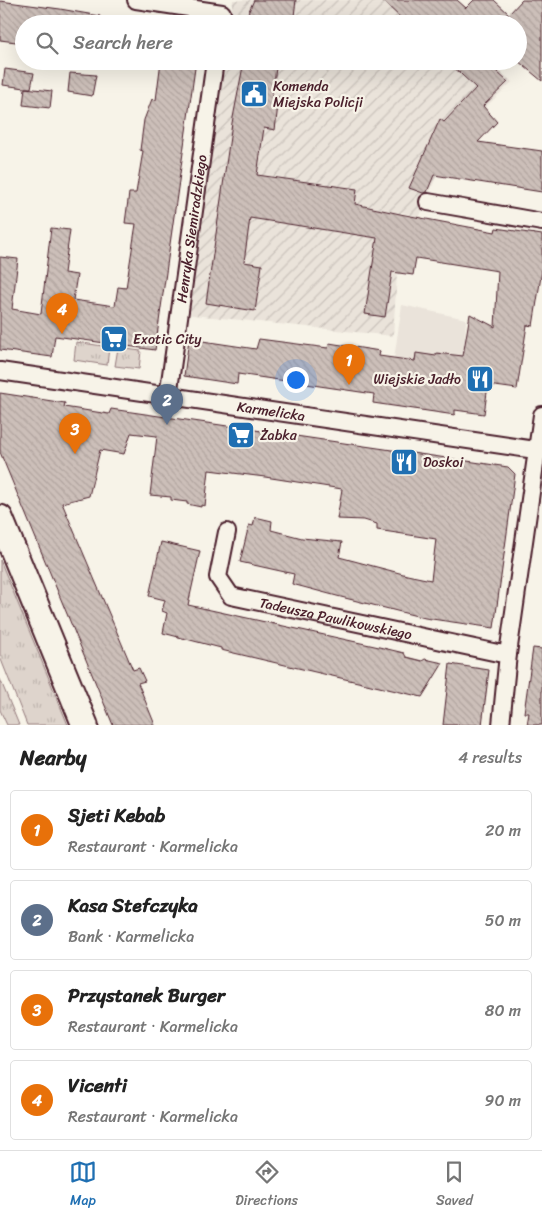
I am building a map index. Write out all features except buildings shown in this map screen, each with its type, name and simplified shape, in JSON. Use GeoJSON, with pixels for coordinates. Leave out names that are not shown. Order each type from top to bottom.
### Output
{"type":"FeatureCollection","features":[{"type":"Feature","properties":{"kind":"main road"},"geometry":{"type":"LineString","coordinates":[[0,518],[85,725]]}},
{"type":"Feature","properties":{"kind":"street"},"geometry":{"type":"LineString","coordinates":[[136,0],[223,12]]}},
{"type":"Feature","properties":{"kind":"street","name":"Henryka Siemiradzkiego"},"geometry":{"type":"LineString","coordinates":[[168,396],[214,70]]}},
{"type":"Feature","properties":{"kind":"street"},"geometry":{"type":"LineString","coordinates":[[428,202],[542,222]]}},
{"type":"Feature","properties":{"kind":"street","name":"Karmelicka"},"geometry":{"type":"LineString","coordinates":[[0,371],[539,451]]}},
{"type":"Feature","properties":{"kind":"street"},"geometry":{"type":"LineString","coordinates":[[501,725],[508,654],[539,451],[542,415]]}},
{"type":"Feature","properties":{"kind":"street","name":"Tadeusza Pawlikowskiego"},"geometry":{"type":"LineString","coordinates":[[227,532],[218,577],[231,596],[508,654]]}},
{"type":"Feature","properties":{"kind":"shaded area"},"geometry":{"type":"Polygon","coordinates":[[[233,0],[424,0],[440,15],[231,15],[233,0]]]}},
{"type":"Feature","properties":{"kind":"shaded area"},"geometry":{"type":"Polygon","coordinates":[[[223,70],[499,70],[512,82],[452,139],[419,218],[401,212],[393,336],[184,314],[223,70]]]}},
{"type":"Feature","properties":{"kind":"shaded area"},"geometry":{"type":"Polygon","coordinates":[[[402,305],[466,319],[465,342],[455,415],[387,406],[402,305]]]}},
{"type":"Feature","properties":{"kind":"green space"},"geometry":{"type":"Polygon","coordinates":[[[76,342],[109,347],[107,365],[74,360],[76,342]]]}},
{"type":"Feature","properties":{"kind":"green space"},"geometry":{"type":"Polygon","coordinates":[[[118,348],[141,351],[139,369],[115,366],[118,348]]]}},
{"type":"Feature","properties":{"kind":"green space"},"geometry":{"type":"Polygon","coordinates":[[[0,560],[68,725],[27,725],[0,657],[0,560]]]}},
{"type":"Feature","properties":{"kind":"green space"},"geometry":{"type":"Polygon","coordinates":[[[0,679],[19,725],[7,725],[0,710],[0,679]]]}},
{"type":"Feature","properties":{"kind":"place","name":"Komenda Miejska Policji"},"geometry":{"type":"Point","coordinates":[254,94]}},
{"type":"Feature","properties":{"kind":"place","name":"Vicenti"},"geometry":{"type":"Point","coordinates":[62,334]}},
{"type":"Feature","properties":{"kind":"place","name":"Exotic City"},"geometry":{"type":"Point","coordinates":[114,339]}},
{"type":"Feature","properties":{"kind":"place","name":"Wiejskie Jadło"},"geometry":{"type":"Point","coordinates":[480,379]}},
{"type":"Feature","properties":{"kind":"place","name":"Sjeti Kebab"},"geometry":{"type":"Point","coordinates":[349,385]}},
{"type":"Feature","properties":{"kind":"place","name":"Kasa Stefczyka"},"geometry":{"type":"Point","coordinates":[167,425]}},
{"type":"Feature","properties":{"kind":"place","name":"Żabka"},"geometry":{"type":"Point","coordinates":[241,435]}},
{"type":"Feature","properties":{"kind":"place","name":"Przystanek Burger"},"geometry":{"type":"Point","coordinates":[75,454]}},
{"type":"Feature","properties":{"kind":"place","name":"Doskoi"},"geometry":{"type":"Point","coordinates":[404,462]}}]}
